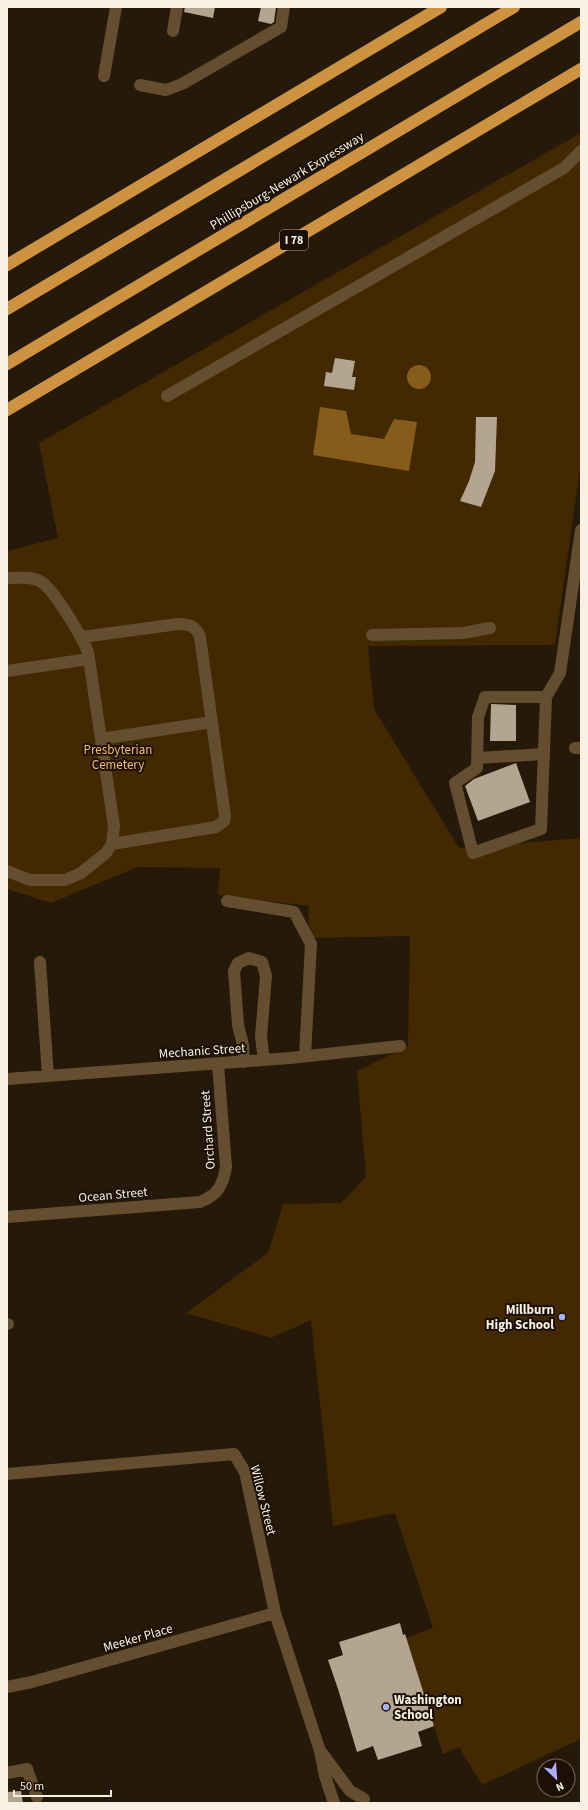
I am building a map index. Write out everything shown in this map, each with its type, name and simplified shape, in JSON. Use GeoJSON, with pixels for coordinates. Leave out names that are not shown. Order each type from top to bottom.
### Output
{"type":"FeatureCollection","features":[{"type":"Feature","properties":{"kind":"highway"},"geometry":{"type":"LineString","coordinates":[[7,265],[442,7]]}},
{"type":"Feature","properties":{"kind":"highway"},"geometry":{"type":"LineString","coordinates":[[7,309],[514,7]]}},
{"type":"Feature","properties":{"kind":"highway","name":"Phillipsburg-Newark Expressway"},"geometry":{"type":"LineString","coordinates":[[7,364],[581,22]]}},
{"type":"Feature","properties":{"kind":"highway","name":"I 78"},"geometry":{"type":"LineString","coordinates":[[7,410],[581,69]]}},
{"type":"Feature","properties":{"kind":"street"},"geometry":{"type":"LineString","coordinates":[[104,76],[116,7]]}},
{"type":"Feature","properties":{"kind":"street"},"geometry":{"type":"LineString","coordinates":[[173,31],[177,7]]}},
{"type":"Feature","properties":{"kind":"street"},"geometry":{"type":"LineString","coordinates":[[140,85],[166,90],[182,84],[281,28],[284,7]]}},
{"type":"Feature","properties":{"kind":"street"},"geometry":{"type":"LineString","coordinates":[[167,396],[564,168],[581,152]]}},
{"type":"Feature","properties":{"kind":"street"},"geometry":{"type":"LineString","coordinates":[[546,697],[485,697],[478,717],[478,768],[455,783],[473,853],[541,829],[546,697],[560,673],[581,530]]}},
{"type":"Feature","properties":{"kind":"street"},"geometry":{"type":"LineString","coordinates":[[7,578],[29,578],[41,582],[56,598],[82,637],[89,659],[114,826],[112,844],[106,853],[81,873],[65,880],[30,880],[7,871]]}},
{"type":"Feature","properties":{"kind":"street"},"geometry":{"type":"LineString","coordinates":[[82,637],[178,624],[193,626],[198,631],[200,637],[225,816],[224,821],[216,827],[112,844]]}},
{"type":"Feature","properties":{"kind":"street"},"geometry":{"type":"LineString","coordinates":[[372,635],[463,634],[490,628]]}},
{"type":"Feature","properties":{"kind":"street"},"geometry":{"type":"LineString","coordinates":[[7,672],[89,659]]}},
{"type":"Feature","properties":{"kind":"street"},"geometry":{"type":"LineString","coordinates":[[101,739],[212,722]]}},
{"type":"Feature","properties":{"kind":"street"},"geometry":{"type":"LineString","coordinates":[[478,758],[544,754]]}},
{"type":"Feature","properties":{"kind":"street"},"geometry":{"type":"LineString","coordinates":[[227,901],[294,912],[312,944],[305,1056]]}},
{"type":"Feature","properties":{"kind":"street"},"geometry":{"type":"LineString","coordinates":[[244,1062],[243,1045],[238,1025],[234,971],[238,963],[249,958],[262,962],[266,976],[261,1037],[264,1060]]}},
{"type":"Feature","properties":{"kind":"street"},"geometry":{"type":"LineString","coordinates":[[40,962],[48,1076]]}},
{"type":"Feature","properties":{"kind":"street","name":"Mechanic Street"},"geometry":{"type":"LineString","coordinates":[[7,1079],[244,1062],[400,1046]]}},
{"type":"Feature","properties":{"kind":"street","name":"Orchard Street"},"geometry":{"type":"LineString","coordinates":[[218,1064],[226,1167],[224,1180],[218,1192]]}},
{"type":"Feature","properties":{"kind":"street","name":"Ocean Street"},"geometry":{"type":"LineString","coordinates":[[7,1217],[200,1202],[210,1198],[218,1192]]}},
{"type":"Feature","properties":{"kind":"street","name":"Willow Street"},"geometry":{"type":"LineString","coordinates":[[7,1474],[234,1454],[245,1472],[275,1614],[320,1750],[325,1776],[334,1803]]}},
{"type":"Feature","properties":{"kind":"street","name":"Meeker Place"},"geometry":{"type":"LineString","coordinates":[[7,1687],[32,1682],[275,1614]]}},
{"type":"Feature","properties":{"kind":"street","name":"Willow Street"},"geometry":{"type":"LineString","coordinates":[[320,1750],[350,1791],[367,1801]]}},
{"type":"Feature","properties":{"kind":"street"},"geometry":{"type":"LineString","coordinates":[[7,1773],[27,1770],[37,1797]]}},
{"type":"Feature","properties":{"kind":"street"},"geometry":{"type":"LineString","coordinates":[[352,1803],[367,1801]]}},
{"type":"Feature","properties":{"kind":"green space","name":"Presbyterian Cemetery"},"geometry":{"type":"Polygon","coordinates":[[[581,133],[581,463],[555,645],[368,646],[374,709],[459,848],[581,838],[581,1739],[540,1758],[536,1758],[536,1760],[482,1785],[459,1747],[443,1754],[405,1638],[433,1628],[395,1513],[333,1526],[311,1320],[271,1338],[186,1313],[268,1253],[283,1204],[341,1203],[366,1177],[357,1071],[408,1046],[410,936],[308,938],[309,906],[218,895],[220,868],[137,867],[51,903],[7,889],[7,551],[58,538],[39,443],[581,133]]]}},
{"type":"Feature","properties":{"kind":"shaded area"},"geometry":{"type":"Polygon","coordinates":[[[419,365],[424,366],[430,372],[430,382],[424,388],[419,389],[414,388],[408,382],[407,377],[408,372],[414,366],[419,365]]]}},
{"type":"Feature","properties":{"kind":"shaded area"},"geometry":{"type":"Polygon","coordinates":[[[320,407],[346,411],[351,434],[384,439],[394,419],[417,422],[409,471],[313,455],[320,407]]]}},
{"type":"Feature","properties":{"kind":"building"},"geometry":{"type":"Polygon","coordinates":[[[185,7],[215,7],[213,18],[184,12],[185,7]]]}},
{"type":"Feature","properties":{"kind":"building"},"geometry":{"type":"Polygon","coordinates":[[[261,7],[276,7],[274,22],[271,24],[258,21],[261,7]]]}},
{"type":"Feature","properties":{"kind":"building"},"geometry":{"type":"Polygon","coordinates":[[[335,358],[355,361],[352,377],[356,377],[354,390],[324,386],[326,372],[332,373],[335,358]]]}},
{"type":"Feature","properties":{"kind":"building"},"geometry":{"type":"Polygon","coordinates":[[[476,417],[497,417],[495,471],[481,507],[460,501],[469,481],[475,462],[476,417]]]}},
{"type":"Feature","properties":{"kind":"building"},"geometry":{"type":"Polygon","coordinates":[[[491,704],[516,705],[516,741],[490,741],[491,704]]]}},
{"type":"Feature","properties":{"kind":"building"},"geometry":{"type":"Polygon","coordinates":[[[516,763],[530,802],[478,821],[465,786],[474,779],[516,763]]]}},
{"type":"Feature","properties":{"kind":"building","name":"Washington School"},"geometry":{"type":"Polygon","coordinates":[[[400,1623],[403,1635],[405,1634],[434,1726],[418,1732],[422,1746],[378,1760],[373,1746],[357,1752],[328,1660],[343,1655],[339,1642],[400,1623]]]}},
{"type":"Feature","properties":{"kind":"building"},"geometry":{"type":"Polygon","coordinates":[[[21,1791],[23,1803],[7,1803],[7,1792],[21,1791]]]}},
{"type":"Feature","properties":{"kind":"place","name":"Millburn High School"},"geometry":{"type":"Point","coordinates":[562,1317]}},
{"type":"Feature","properties":{"kind":"place","name":"Washington School"},"geometry":{"type":"Point","coordinates":[386,1707]}}]}
